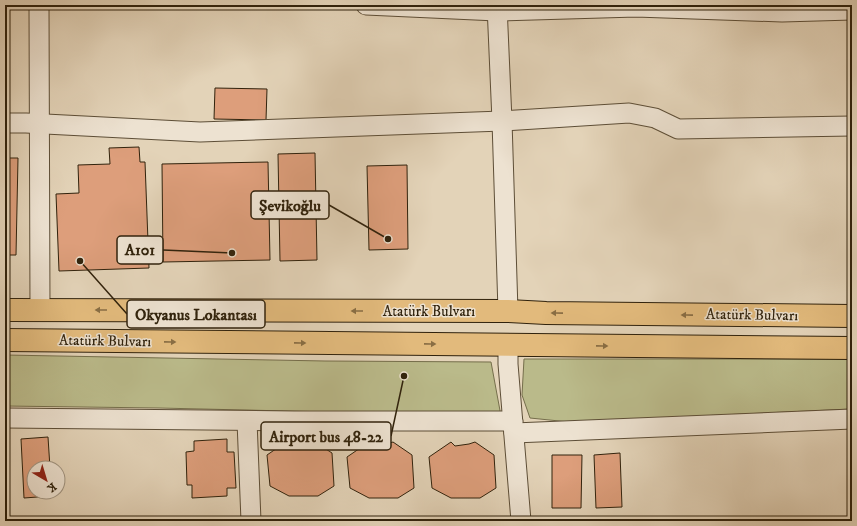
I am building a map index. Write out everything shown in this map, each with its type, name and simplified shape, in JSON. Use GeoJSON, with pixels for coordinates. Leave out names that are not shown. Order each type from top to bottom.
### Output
{"type":"FeatureCollection","features":[{"type":"Feature","properties":{"kind":"main road","name":"Atatürk Bulvarı"},"geometry":{"type":"LineString","coordinates":[[5,310],[508,311],[546,313],[852,316]]}},
{"type":"Feature","properties":{"kind":"main road"},"geometry":{"type":"LineString","coordinates":[[508,311],[508,345]]}},
{"type":"Feature","properties":{"kind":"main road","name":"Atatürk Bulvarı"},"geometry":{"type":"LineString","coordinates":[[5,340],[852,348]]}},
{"type":"Feature","properties":{"kind":"street"},"geometry":{"type":"LineString","coordinates":[[39,5],[40,310]]}},
{"type":"Feature","properties":{"kind":"street"},"geometry":{"type":"LineString","coordinates":[[366,5],[497,8],[636,7],[782,12],[852,10]]}},
{"type":"Feature","properties":{"kind":"street"},"geometry":{"type":"LineString","coordinates":[[497,8],[508,311]]}},
{"type":"Feature","properties":{"kind":"street"},"geometry":{"type":"LineString","coordinates":[[5,123],[40,123],[200,132],[502,121],[629,113],[655,118],[678,129],[852,126]]}},
{"type":"Feature","properties":{"kind":"street"},"geometry":{"type":"LineString","coordinates":[[508,345],[508,364],[521,521]]}},
{"type":"Feature","properties":{"kind":"street"},"geometry":{"type":"LineString","coordinates":[[5,418],[247,421],[513,427],[852,419]]}},
{"type":"Feature","properties":{"kind":"street"},"geometry":{"type":"LineString","coordinates":[[247,421],[251,521]]}},
{"type":"Feature","properties":{"kind":"green space"},"geometry":{"type":"Polygon","coordinates":[[[5,355],[325,361],[491,362],[501,416],[5,406],[5,355]]]}},
{"type":"Feature","properties":{"kind":"green space"},"geometry":{"type":"Polygon","coordinates":[[[524,359],[852,359],[852,409],[569,422],[530,418],[522,395],[524,359]]]}},
{"type":"Feature","properties":{"kind":"building"},"geometry":{"type":"Polygon","coordinates":[[[215,88],[267,89],[266,120],[214,119],[215,88]]]}},
{"type":"Feature","properties":{"kind":"building"},"geometry":{"type":"Polygon","coordinates":[[[139,147],[140,162],[145,162],[149,268],[59,271],[56,194],[79,193],[78,165],[110,164],[109,148],[139,147]]]}},
{"type":"Feature","properties":{"kind":"building"},"geometry":{"type":"Polygon","coordinates":[[[315,153],[317,260],[280,261],[278,154],[315,153]]]}},
{"type":"Feature","properties":{"kind":"building"},"geometry":{"type":"Polygon","coordinates":[[[5,158],[18,158],[16,255],[5,255],[5,158]]]}},
{"type":"Feature","properties":{"kind":"building"},"geometry":{"type":"Polygon","coordinates":[[[268,162],[270,260],[163,262],[162,164],[268,162]]]}},
{"type":"Feature","properties":{"kind":"building"},"geometry":{"type":"Polygon","coordinates":[[[407,165],[408,249],[369,250],[367,166],[407,165]]]}},
{"type":"Feature","properties":{"kind":"building"},"geometry":{"type":"Polygon","coordinates":[[[48,437],[49,460],[26,460],[26,498],[24,498],[21,439],[48,437]]]}},
{"type":"Feature","properties":{"kind":"building"},"geometry":{"type":"Polygon","coordinates":[[[227,439],[227,452],[234,452],[236,488],[227,488],[227,496],[192,498],[192,485],[187,485],[186,452],[194,451],[194,441],[227,439]]]}},
{"type":"Feature","properties":{"kind":"building"},"geometry":{"type":"Polygon","coordinates":[[[289,440],[292,444],[312,440],[332,453],[334,486],[318,496],[289,496],[270,486],[267,455],[289,440]]]}},
{"type":"Feature","properties":{"kind":"building"},"geometry":{"type":"Polygon","coordinates":[[[369,442],[373,446],[393,442],[412,455],[414,488],[398,498],[369,498],[350,488],[347,457],[369,442]]]}},
{"type":"Feature","properties":{"kind":"building"},"geometry":{"type":"Polygon","coordinates":[[[451,442],[455,446],[475,442],[494,455],[496,488],[480,498],[451,498],[432,488],[429,457],[451,442]]]}},
{"type":"Feature","properties":{"kind":"building"},"geometry":{"type":"Polygon","coordinates":[[[620,453],[622,507],[596,508],[594,455],[620,453]]]}},
{"type":"Feature","properties":{"kind":"building"},"geometry":{"type":"Polygon","coordinates":[[[552,455],[582,455],[581,508],[552,508],[552,455]]]}},
{"type":"Feature","properties":{"kind":"place","name":"Şevikoğlu"},"geometry":{"type":"Point","coordinates":[388,239]}},
{"type":"Feature","properties":{"kind":"place","name":"A101"},"geometry":{"type":"Point","coordinates":[232,253]}},
{"type":"Feature","properties":{"kind":"place","name":"Okyanus Lokantası"},"geometry":{"type":"Point","coordinates":[80,261]}},
{"type":"Feature","properties":{"kind":"place","name":"Airport bus 48-22"},"geometry":{"type":"Point","coordinates":[404,376]}}]}
